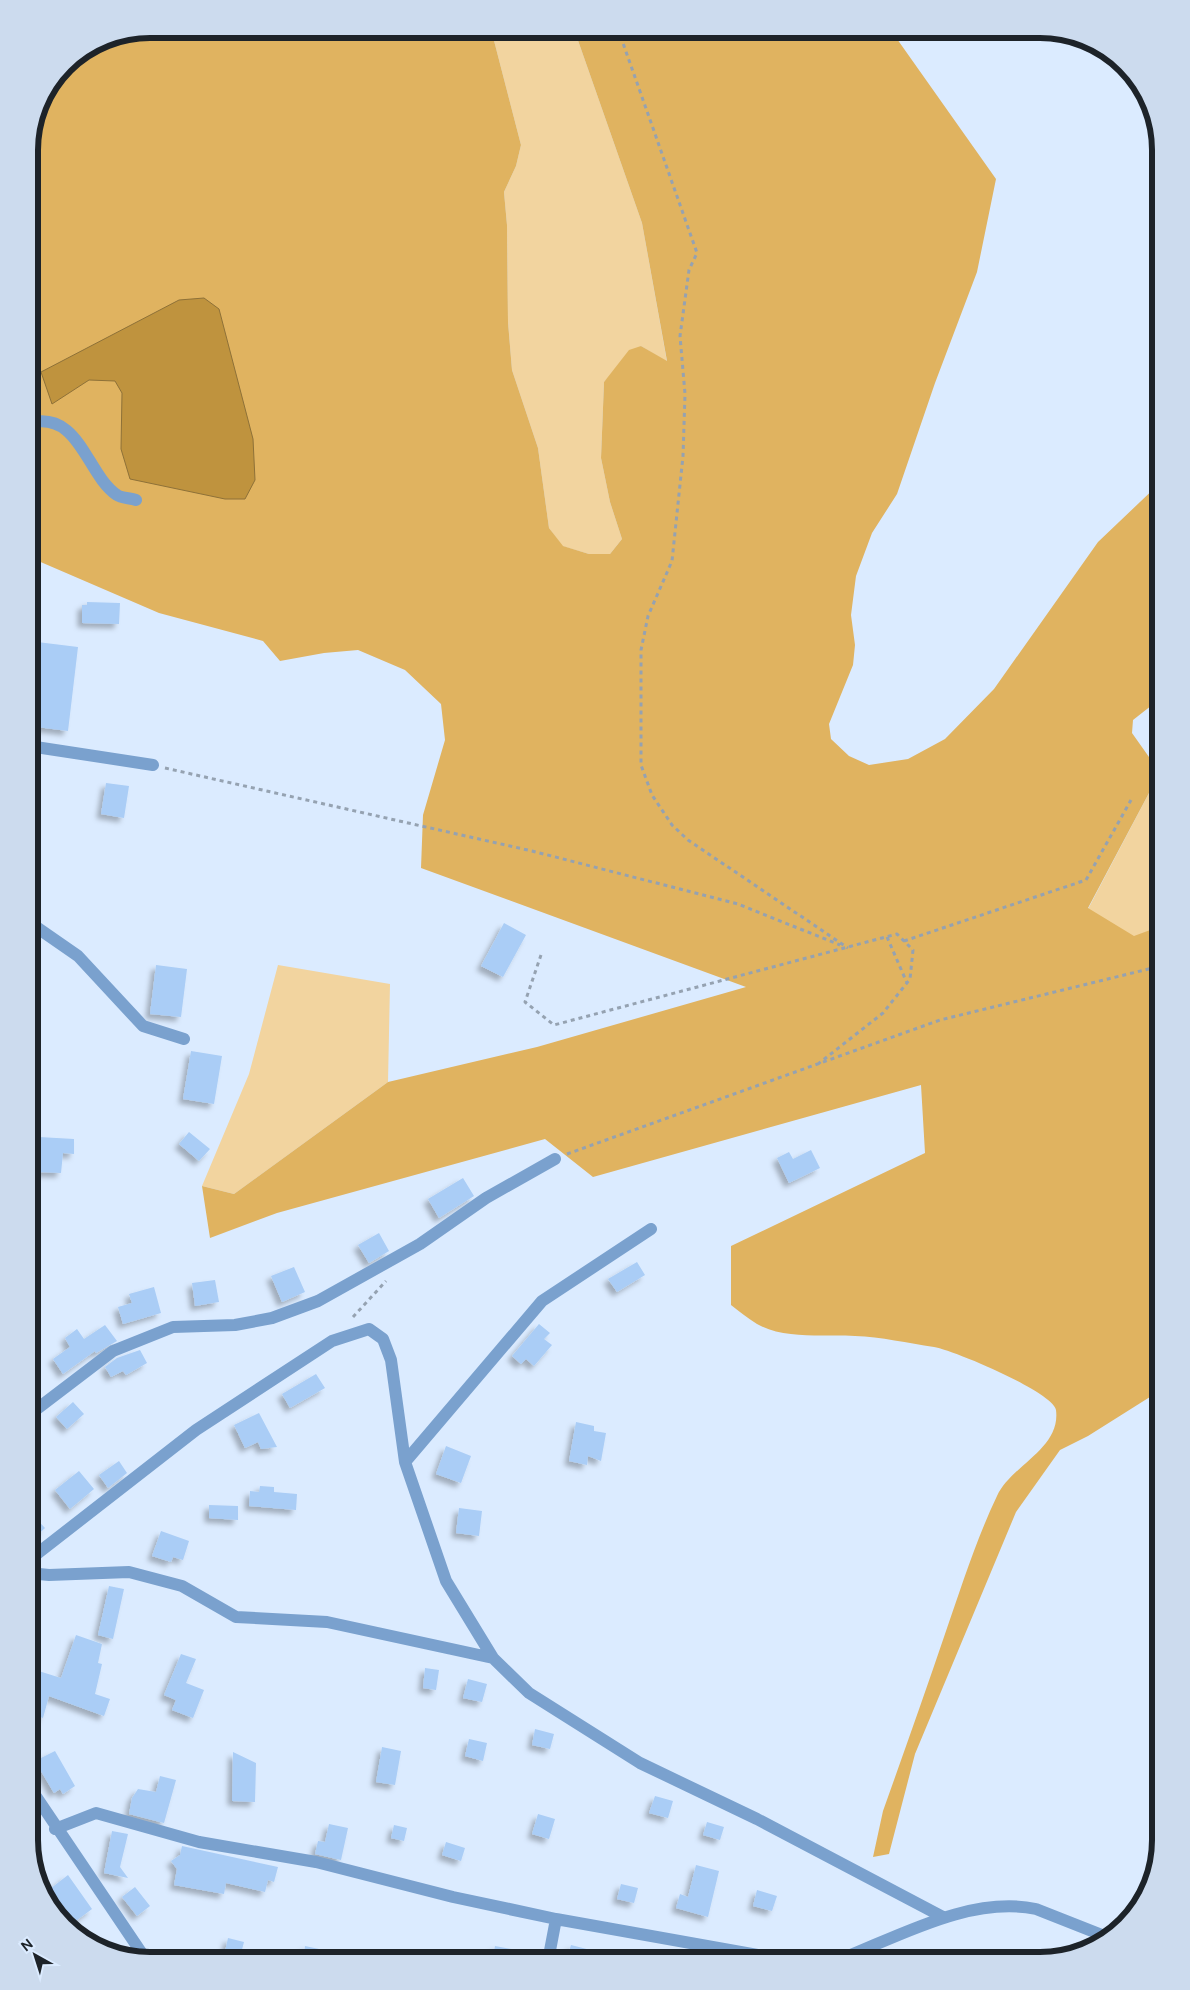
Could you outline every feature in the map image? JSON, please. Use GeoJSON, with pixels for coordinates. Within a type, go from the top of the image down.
{"type":"FeatureCollection","features":[{"type":"Feature","properties":{"kind":"street"},"geometry":{"type":"LineString","coordinates":[[38,422],[44,422],[63,428],[77,440],[94,469],[117,495],[136,500]]}},
{"type":"Feature","properties":{"kind":"street"},"geometry":{"type":"LineString","coordinates":[[38,747],[153,765]]}},
{"type":"Feature","properties":{"kind":"street"},"geometry":{"type":"LineString","coordinates":[[38,928],[78,956],[144,1026],[184,1038]]}},
{"type":"Feature","properties":{"kind":"street"},"geometry":{"type":"LineString","coordinates":[[38,1408],[113,1351],[173,1327],[234,1325],[272,1318],[318,1301],[420,1244],[486,1198],[555,1158]]}},
{"type":"Feature","properties":{"kind":"street"},"geometry":{"type":"LineString","coordinates":[[405,1462],[542,1301],[651,1228]]}},
{"type":"Feature","properties":{"kind":"street"},"geometry":{"type":"LineString","coordinates":[[38,1553],[196,1430],[332,1341],[370,1329],[383,1339],[391,1360],[405,1462],[446,1582],[493,1658],[529,1693],[640,1763],[757,1819],[943,1917]]}},
{"type":"Feature","properties":{"kind":"street"},"geometry":{"type":"LineString","coordinates":[[38,1574],[129,1572],[182,1586],[236,1616],[327,1622],[493,1658]]}},
{"type":"Feature","properties":{"kind":"street"},"geometry":{"type":"LineString","coordinates":[[38,1801],[55,1829],[141,1952]]}},
{"type":"Feature","properties":{"kind":"street"},"geometry":{"type":"LineString","coordinates":[[55,1829],[96,1813],[199,1842],[316,1862],[453,1897],[556,1919],[741,1952]]}},
{"type":"Feature","properties":{"kind":"street"},"geometry":{"type":"LineString","coordinates":[[858,1952],[943,1917],[991,1907],[1024,1906],[1102,1935]]}},
{"type":"Feature","properties":{"kind":"street"},"geometry":{"type":"LineString","coordinates":[[550,1952],[556,1919]]}},
{"type":"Feature","properties":{"kind":"path"},"geometry":{"type":"LineString","coordinates":[[621,38],[697,253],[689,270],[680,336],[686,394],[684,456],[672,560],[648,616],[641,650],[641,765],[652,795],[672,825],[688,840],[848,948]]}},
{"type":"Feature","properties":{"kind":"path"},"geometry":{"type":"LineString","coordinates":[[153,765],[532,851],[738,904],[848,948]]}},
{"type":"Feature","properties":{"kind":"path"},"geometry":{"type":"LineString","coordinates":[[904,941],[1086,880],[1131,800]]}},
{"type":"Feature","properties":{"kind":"path"},"geometry":{"type":"LineString","coordinates":[[541,955],[525,1002],[554,1025],[897,934],[912,950],[910,979],[883,1013],[815,1066]]}},
{"type":"Feature","properties":{"kind":"path"},"geometry":{"type":"LineString","coordinates":[[887,937],[907,983]]}},
{"type":"Feature","properties":{"kind":"path"},"geometry":{"type":"LineString","coordinates":[[555,1158],[940,1020],[1152,968]]}},
{"type":"Feature","properties":{"kind":"path"},"geometry":{"type":"LineString","coordinates":[[351,1320],[389,1279]]}},
{"type":"Feature","properties":{"kind":"shaded area"},"geometry":{"type":"Polygon","coordinates":[[[134,38],[493,38],[521,145],[516,166],[504,192],[507,225],[508,322],[512,370],[538,448],[549,528],[563,546],[589,554],[610,554],[622,539],[610,502],[601,458],[604,382],[629,350],[641,346],[667,361],[642,223],[577,38],[896,38],[996,179],[977,272],[935,383],[897,494],[872,533],[856,576],[851,615],[855,645],[853,665],[829,724],[831,739],[849,756],[869,765],[908,759],[945,739],[994,689],[1098,542],[1152,491],[1152,705],[1133,720],[1132,733],[1152,761],[1152,787],[1088,908],[1134,936],[1152,929],[1152,1396],[1088,1436],[1060,1450],[1016,1512],[915,1754],[889,1854],[873,1857],[883,1811],[976,1547],[989,1513],[1004,1485],[1034,1456],[1051,1436],[1055,1424],[1056,1410],[1051,1402],[1021,1383],[945,1350],[875,1338],[792,1334],[768,1329],[757,1324],[731,1305],[731,1246],[925,1153],[921,1085],[593,1177],[545,1139],[277,1213],[210,1238],[202,1186],[234,1194],[388,1082],[537,1047],[746,987],[421,868],[423,815],[445,740],[441,704],[405,670],[358,650],[324,653],[280,661],[263,641],[159,613],[38,561],[38,134],[46,106],[56,87],[75,65],[100,49],[134,38]]]}},
{"type":"Feature","properties":{"kind":"shaded area"},"geometry":{"type":"Polygon","coordinates":[[[493,38],[577,38],[642,223],[667,362],[641,346],[604,382],[601,458],[610,502],[622,539],[610,554],[589,554],[562,546],[549,528],[538,448],[512,370],[508,322],[507,225],[504,192],[516,166],[521,145],[493,38]]]}},
{"type":"Feature","properties":{"kind":"shaded area"},"geometry":{"type":"Polygon","coordinates":[[[204,298],[219,309],[253,439],[255,480],[245,499],[225,499],[130,479],[121,449],[122,393],[115,381],[89,380],[52,404],[41,372],[179,300],[204,298]]]}},
{"type":"Feature","properties":{"kind":"shaded area"},"geometry":{"type":"Polygon","coordinates":[[[1152,787],[1152,930],[1134,937],[1088,909],[1152,787]]]}},
{"type":"Feature","properties":{"kind":"shaded area"},"geometry":{"type":"Polygon","coordinates":[[[278,965],[390,984],[388,1082],[234,1194],[202,1186],[249,1074],[278,965]]]}},
{"type":"Feature","properties":{"kind":"building"},"geometry":{"type":"Polygon","coordinates":[[[87,602],[120,603],[119,624],[82,623],[82,605],[87,605],[87,602]]]}},
{"type":"Feature","properties":{"kind":"building"},"geometry":{"type":"Polygon","coordinates":[[[38,642],[78,647],[68,731],[38,727],[40,670],[38,670],[38,642]]]}},
{"type":"Feature","properties":{"kind":"building"},"geometry":{"type":"Polygon","coordinates":[[[106,783],[129,786],[124,818],[101,814],[106,783]]]}},
{"type":"Feature","properties":{"kind":"building"},"geometry":{"type":"Polygon","coordinates":[[[504,923],[526,935],[503,977],[481,966],[504,923]]]}},
{"type":"Feature","properties":{"kind":"building"},"geometry":{"type":"Polygon","coordinates":[[[156,965],[187,969],[181,1017],[150,1014],[156,965]]]}},
{"type":"Feature","properties":{"kind":"building"},"geometry":{"type":"Polygon","coordinates":[[[191,1051],[222,1056],[214,1104],[183,1099],[191,1051]]]}},
{"type":"Feature","properties":{"kind":"building"},"geometry":{"type":"Polygon","coordinates":[[[189,1132],[210,1149],[199,1161],[179,1144],[189,1132]]]}},
{"type":"Feature","properties":{"kind":"building"},"geometry":{"type":"Polygon","coordinates":[[[39,1137],[74,1139],[74,1154],[63,1153],[61,1173],[38,1172],[39,1137]]]}},
{"type":"Feature","properties":{"kind":"building"},"geometry":{"type":"Polygon","coordinates":[[[811,1150],[820,1168],[789,1183],[777,1158],[789,1152],[793,1159],[811,1150]]]}},
{"type":"Feature","properties":{"kind":"building"},"geometry":{"type":"Polygon","coordinates":[[[463,1178],[474,1196],[439,1218],[428,1199],[463,1178]]]}},
{"type":"Feature","properties":{"kind":"building"},"geometry":{"type":"Polygon","coordinates":[[[379,1233],[389,1251],[369,1263],[358,1245],[379,1233]]]}},
{"type":"Feature","properties":{"kind":"building"},"geometry":{"type":"Polygon","coordinates":[[[637,1262],[645,1275],[617,1292],[608,1279],[637,1262]]]}},
{"type":"Feature","properties":{"kind":"building"},"geometry":{"type":"Polygon","coordinates":[[[294,1267],[305,1292],[282,1302],[271,1276],[294,1267]]]}},
{"type":"Feature","properties":{"kind":"building"},"geometry":{"type":"Polygon","coordinates":[[[215,1280],[219,1302],[195,1306],[192,1283],[215,1280]]]}},
{"type":"Feature","properties":{"kind":"building"},"geometry":{"type":"Polygon","coordinates":[[[154,1287],[161,1313],[123,1324],[118,1307],[132,1303],[129,1294],[154,1287]]]}},
{"type":"Feature","properties":{"kind":"building"},"geometry":{"type":"Polygon","coordinates":[[[539,1324],[550,1333],[544,1339],[552,1345],[534,1366],[526,1359],[521,1364],[512,1356],[539,1324]]]}},
{"type":"Feature","properties":{"kind":"building"},"geometry":{"type":"Polygon","coordinates":[[[105,1325],[117,1341],[96,1353],[95,1351],[63,1374],[53,1359],[70,1347],[65,1338],[77,1329],[84,1339],[105,1325]]]}},
{"type":"Feature","properties":{"kind":"building"},"geometry":{"type":"Polygon","coordinates":[[[140,1350],[147,1363],[126,1375],[123,1371],[111,1377],[105,1367],[117,1358],[140,1350]]]}},
{"type":"Feature","properties":{"kind":"building"},"geometry":{"type":"Polygon","coordinates":[[[316,1374],[325,1388],[290,1408],[282,1394],[316,1374]]]}},
{"type":"Feature","properties":{"kind":"building"},"geometry":{"type":"Polygon","coordinates":[[[73,1402],[84,1414],[67,1429],[56,1417],[73,1402]]]}},
{"type":"Feature","properties":{"kind":"building"},"geometry":{"type":"Polygon","coordinates":[[[259,1413],[277,1447],[261,1449],[258,1442],[245,1448],[234,1425],[259,1413]]]}},
{"type":"Feature","properties":{"kind":"building"},"geometry":{"type":"Polygon","coordinates":[[[576,1422],[594,1426],[594,1431],[606,1433],[601,1461],[588,1456],[587,1465],[569,1461],[576,1422]]]}},
{"type":"Feature","properties":{"kind":"building"},"geometry":{"type":"Polygon","coordinates":[[[446,1446],[471,1456],[461,1483],[436,1474],[446,1446]]]}},
{"type":"Feature","properties":{"kind":"building"},"geometry":{"type":"Polygon","coordinates":[[[119,1461],[127,1473],[108,1488],[99,1475],[119,1461]]]}},
{"type":"Feature","properties":{"kind":"building"},"geometry":{"type":"Polygon","coordinates":[[[79,1471],[94,1489],[70,1509],[55,1490],[79,1471]]]}},
{"type":"Feature","properties":{"kind":"building"},"geometry":{"type":"Polygon","coordinates":[[[260,1486],[274,1487],[274,1492],[297,1494],[296,1510],[249,1506],[250,1491],[259,1492],[260,1486]]]}},
{"type":"Feature","properties":{"kind":"building"},"geometry":{"type":"Polygon","coordinates":[[[209,1505],[238,1506],[238,1520],[209,1518],[209,1505]]]}},
{"type":"Feature","properties":{"kind":"building"},"geometry":{"type":"Polygon","coordinates":[[[459,1508],[482,1511],[479,1536],[456,1533],[459,1508]]]}},
{"type":"Feature","properties":{"kind":"building"},"geometry":{"type":"Polygon","coordinates":[[[38,1521],[45,1528],[38,1535],[38,1521]]]}},
{"type":"Feature","properties":{"kind":"building"},"geometry":{"type":"Polygon","coordinates":[[[161,1531],[189,1541],[183,1560],[173,1557],[171,1562],[152,1556],[161,1531]]]}},
{"type":"Feature","properties":{"kind":"building"},"geometry":{"type":"Polygon","coordinates":[[[109,1586],[124,1589],[113,1639],[98,1635],[109,1586]]]}},
{"type":"Feature","properties":{"kind":"building"},"geometry":{"type":"Polygon","coordinates":[[[76,1635],[102,1644],[98,1663],[102,1664],[95,1694],[110,1699],[104,1716],[49,1696],[43,1718],[38,1716],[38,1671],[61,1678],[76,1635]]]}},
{"type":"Feature","properties":{"kind":"building"},"geometry":{"type":"Polygon","coordinates":[[[181,1654],[196,1659],[186,1683],[204,1690],[193,1718],[172,1710],[176,1700],[164,1695],[181,1654]]]}},
{"type":"Feature","properties":{"kind":"building"},"geometry":{"type":"Polygon","coordinates":[[[425,1668],[439,1670],[436,1690],[423,1688],[425,1668]]]}},
{"type":"Feature","properties":{"kind":"building"},"geometry":{"type":"Polygon","coordinates":[[[468,1679],[487,1684],[482,1702],[463,1698],[468,1679]]]}},
{"type":"Feature","properties":{"kind":"building"},"geometry":{"type":"Polygon","coordinates":[[[535,1729],[554,1734],[550,1749],[532,1745],[535,1729]]]}},
{"type":"Feature","properties":{"kind":"building"},"geometry":{"type":"Polygon","coordinates":[[[469,1739],[487,1743],[483,1761],[465,1756],[469,1739]]]}},
{"type":"Feature","properties":{"kind":"building"},"geometry":{"type":"Polygon","coordinates":[[[382,1747],[401,1751],[395,1785],[376,1782],[382,1747]]]}},
{"type":"Feature","properties":{"kind":"building"},"geometry":{"type":"Polygon","coordinates":[[[55,1751],[75,1786],[63,1794],[60,1789],[54,1793],[38,1766],[38,1760],[55,1751]]]}},
{"type":"Feature","properties":{"kind":"building"},"geometry":{"type":"Polygon","coordinates":[[[233,1752],[256,1763],[255,1802],[232,1801],[233,1752]]]}},
{"type":"Feature","properties":{"kind":"building"},"geometry":{"type":"Polygon","coordinates":[[[160,1776],[176,1780],[164,1823],[129,1814],[132,1798],[138,1789],[156,1792],[160,1776]]]}},
{"type":"Feature","properties":{"kind":"building"},"geometry":{"type":"Polygon","coordinates":[[[655,1796],[673,1801],[668,1818],[649,1813],[655,1796]]]}},
{"type":"Feature","properties":{"kind":"building"},"geometry":{"type":"Polygon","coordinates":[[[538,1814],[555,1819],[549,1839],[532,1834],[538,1814]]]}},
{"type":"Feature","properties":{"kind":"building"},"geometry":{"type":"Polygon","coordinates":[[[707,1822],[724,1827],[720,1840],[703,1835],[707,1822]]]}},
{"type":"Feature","properties":{"kind":"building"},"geometry":{"type":"Polygon","coordinates":[[[329,1824],[348,1828],[341,1860],[315,1854],[318,1841],[325,1842],[329,1824]]]}},
{"type":"Feature","properties":{"kind":"building"},"geometry":{"type":"Polygon","coordinates":[[[394,1825],[407,1828],[404,1841],[391,1838],[394,1825]]]}},
{"type":"Feature","properties":{"kind":"building"},"geometry":{"type":"Polygon","coordinates":[[[112,1831],[128,1834],[120,1867],[128,1878],[104,1873],[112,1831]]]}},
{"type":"Feature","properties":{"kind":"building"},"geometry":{"type":"Polygon","coordinates":[[[446,1842],[465,1848],[461,1861],[442,1855],[446,1842]]]}},
{"type":"Feature","properties":{"kind":"building"},"geometry":{"type":"Polygon","coordinates":[[[182,1846],[278,1867],[274,1882],[268,1880],[265,1892],[226,1883],[224,1894],[174,1885],[177,1869],[171,1861],[180,1855],[182,1846]]]}},
{"type":"Feature","properties":{"kind":"building"},"geometry":{"type":"Polygon","coordinates":[[[696,1865],[719,1871],[708,1917],[676,1908],[680,1894],[688,1897],[696,1865]]]}},
{"type":"Feature","properties":{"kind":"building"},"geometry":{"type":"Polygon","coordinates":[[[68,1875],[92,1909],[73,1923],[59,1907],[62,1905],[50,1889],[68,1875]]]}},
{"type":"Feature","properties":{"kind":"building"},"geometry":{"type":"Polygon","coordinates":[[[621,1884],[638,1888],[634,1903],[617,1899],[621,1884]]]}},
{"type":"Feature","properties":{"kind":"building"},"geometry":{"type":"Polygon","coordinates":[[[135,1887],[150,1906],[137,1916],[122,1897],[135,1887]]]}},
{"type":"Feature","properties":{"kind":"building"},"geometry":{"type":"Polygon","coordinates":[[[757,1890],[777,1896],[772,1911],[753,1906],[757,1890]]]}},
{"type":"Feature","properties":{"kind":"building"},"geometry":{"type":"Polygon","coordinates":[[[228,1938],[244,1942],[241,1952],[225,1952],[228,1938]]]}},
{"type":"Feature","properties":{"kind":"building"},"geometry":{"type":"Polygon","coordinates":[[[571,1945],[598,1952],[569,1952],[571,1945]]]}},
{"type":"Feature","properties":{"kind":"building"},"geometry":{"type":"Polygon","coordinates":[[[305,1946],[333,1952],[304,1952],[305,1946]]]}},
{"type":"Feature","properties":{"kind":"building"},"geometry":{"type":"Polygon","coordinates":[[[495,1946],[527,1952],[494,1952],[495,1946]]]}}]}
